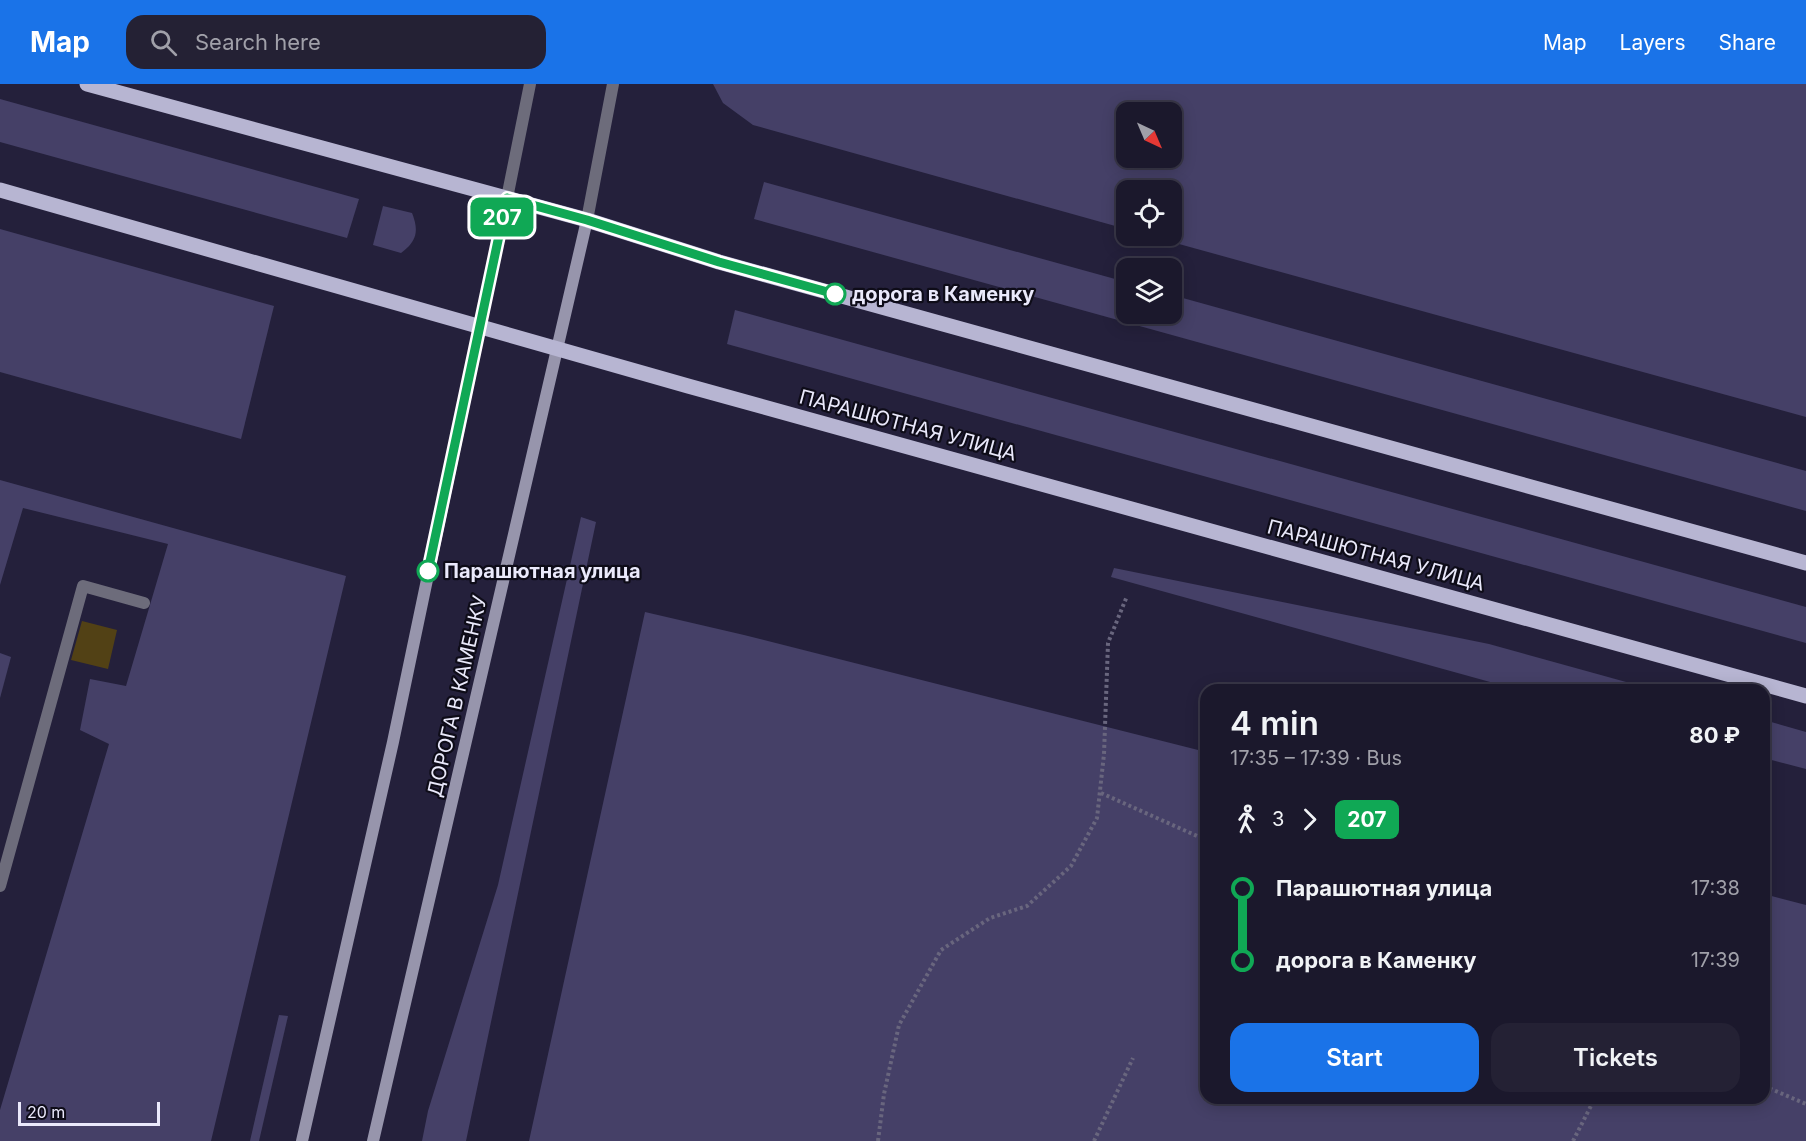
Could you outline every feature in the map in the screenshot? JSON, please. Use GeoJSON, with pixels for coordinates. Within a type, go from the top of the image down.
{"type":"FeatureCollection","features":[{"type":"Feature","properties":{"kind":"main road"},"geometry":{"type":"LineString","coordinates":[[87,84],[587,220],[719,262],[1806,563]]}},
{"type":"Feature","properties":{"kind":"main road","name":"ПАРАШЮТНАЯ УЛИЦА"},"geometry":{"type":"LineString","coordinates":[[0,190],[558,349],[1763,684]]}},
{"type":"Feature","properties":{"kind":"main road"},"geometry":{"type":"LineString","coordinates":[[302,1141],[393,742],[507,198]]}},
{"type":"Feature","properties":{"kind":"main road","name":"ДОРОГА В КАМЕНКУ"},"geometry":{"type":"LineString","coordinates":[[373,1141],[587,220]]}},
{"type":"Feature","properties":{"kind":"main road","name":"ПАРАШЮТНАЯ УЛИЦА"},"geometry":{"type":"LineString","coordinates":[[1770,686],[1806,696]]}},
{"type":"Feature","properties":{"kind":"street"},"geometry":{"type":"LineString","coordinates":[[507,198],[530,84]]}},
{"type":"Feature","properties":{"kind":"street","name":"ДОРОГА В КАМЕНКУ"},"geometry":{"type":"LineString","coordinates":[[587,220],[613,84]]}},
{"type":"Feature","properties":{"kind":"street"},"geometry":{"type":"LineString","coordinates":[[0,886],[82,586],[144,603]]}},
{"type":"Feature","properties":{"kind":"path"},"geometry":{"type":"LineString","coordinates":[[878,1141],[884,1094],[899,1025],[941,950],[990,918],[1027,906],[1071,866],[1097,818],[1101,794],[1108,643],[1127,596]]}},
{"type":"Feature","properties":{"kind":"path"},"geometry":{"type":"LineString","coordinates":[[1101,794],[1200,837]]}},
{"type":"Feature","properties":{"kind":"path"},"geometry":{"type":"LineString","coordinates":[[1094,1141],[1133,1058]]}},
{"type":"Feature","properties":{"kind":"path"},"geometry":{"type":"LineString","coordinates":[[1770,1089],[1806,1104]]}},
{"type":"Feature","properties":{"kind":"path"},"geometry":{"type":"LineString","coordinates":[[1573,1141],[1591,1104]]}},
{"type":"Feature","properties":{"kind":"shaded area"},"geometry":{"type":"Polygon","coordinates":[[[713,84],[1806,84],[1806,417],[1182,245],[1182,180],[1116,180],[1116,226],[753,125],[723,103],[713,84]]]}},
{"type":"Feature","properties":{"kind":"shaded area"},"geometry":{"type":"Polygon","coordinates":[[[0,99],[359,199],[347,238],[0,142],[0,99]]]}},
{"type":"Feature","properties":{"kind":"shaded area"},"geometry":{"type":"Polygon","coordinates":[[[764,182],[1116,279],[1116,319],[754,219],[764,182]]]}},
{"type":"Feature","properties":{"kind":"shaded area"},"geometry":{"type":"Polygon","coordinates":[[[383,206],[412,213],[415,235],[401,253],[373,245],[383,206]]]}},
{"type":"Feature","properties":{"kind":"shaded area"},"geometry":{"type":"Polygon","coordinates":[[[0,229],[274,306],[241,439],[0,372],[0,229]]]}},
{"type":"Feature","properties":{"kind":"shaded area"},"geometry":{"type":"Polygon","coordinates":[[[1182,298],[1806,471],[1806,511],[1132,324],[1182,324],[1182,298]]]}},
{"type":"Feature","properties":{"kind":"shaded area"},"geometry":{"type":"Polygon","coordinates":[[[735,310],[1806,607],[1806,643],[727,344],[735,310]]]}},
{"type":"Feature","properties":{"kind":"shaded area"},"geometry":{"type":"Polygon","coordinates":[[[0,480],[346,576],[211,1141],[0,1141],[0,1110],[109,744],[80,730],[90,679],[126,686],[168,544],[23,508],[0,585],[0,480]]]}},
{"type":"Feature","properties":{"kind":"shaded area"},"geometry":{"type":"Polygon","coordinates":[[[581,517],[596,522],[466,1141],[422,1141],[428,1111],[498,885],[581,517]]]}},
{"type":"Feature","properties":{"kind":"shaded area"},"geometry":{"type":"Polygon","coordinates":[[[1114,568],[1489,644],[1633,684],[1497,684],[1111,577],[1114,568]]]}},
{"type":"Feature","properties":{"kind":"shaded area"},"geometry":{"type":"Polygon","coordinates":[[[645,612],[1200,750],[1200,1104],[1770,1104],[1770,896],[1806,905],[1806,1141],[529,1141],[645,612]]]}},
{"type":"Feature","properties":{"kind":"shaded area"},"geometry":{"type":"Polygon","coordinates":[[[0,653],[11,657],[0,698],[0,653]]]}},
{"type":"Feature","properties":{"kind":"shaded area"},"geometry":{"type":"Polygon","coordinates":[[[1770,722],[1806,732],[1806,769],[1770,760],[1770,722]]]}},
{"type":"Feature","properties":{"kind":"shaded area"},"geometry":{"type":"Polygon","coordinates":[[[279,1015],[288,1016],[259,1141],[250,1141],[279,1015]]]}},
{"type":"Feature","properties":{"kind":"building"},"geometry":{"type":"Polygon","coordinates":[[[82,621],[117,630],[108,669],[71,660],[82,621]]]}},
{"type":"Feature","properties":{"kind":"bus line","name":"207"},"geometry":{"type":"LineString","coordinates":[[428,571],[507,198],[587,220],[719,262],[835,294]]}},
{"type":"Feature","properties":{"kind":"place","name":"дорога в Каменку"},"geometry":{"type":"Point","coordinates":[835,294]}},
{"type":"Feature","properties":{"kind":"place","name":"Парашютная улица"},"geometry":{"type":"Point","coordinates":[428,571]}}]}
